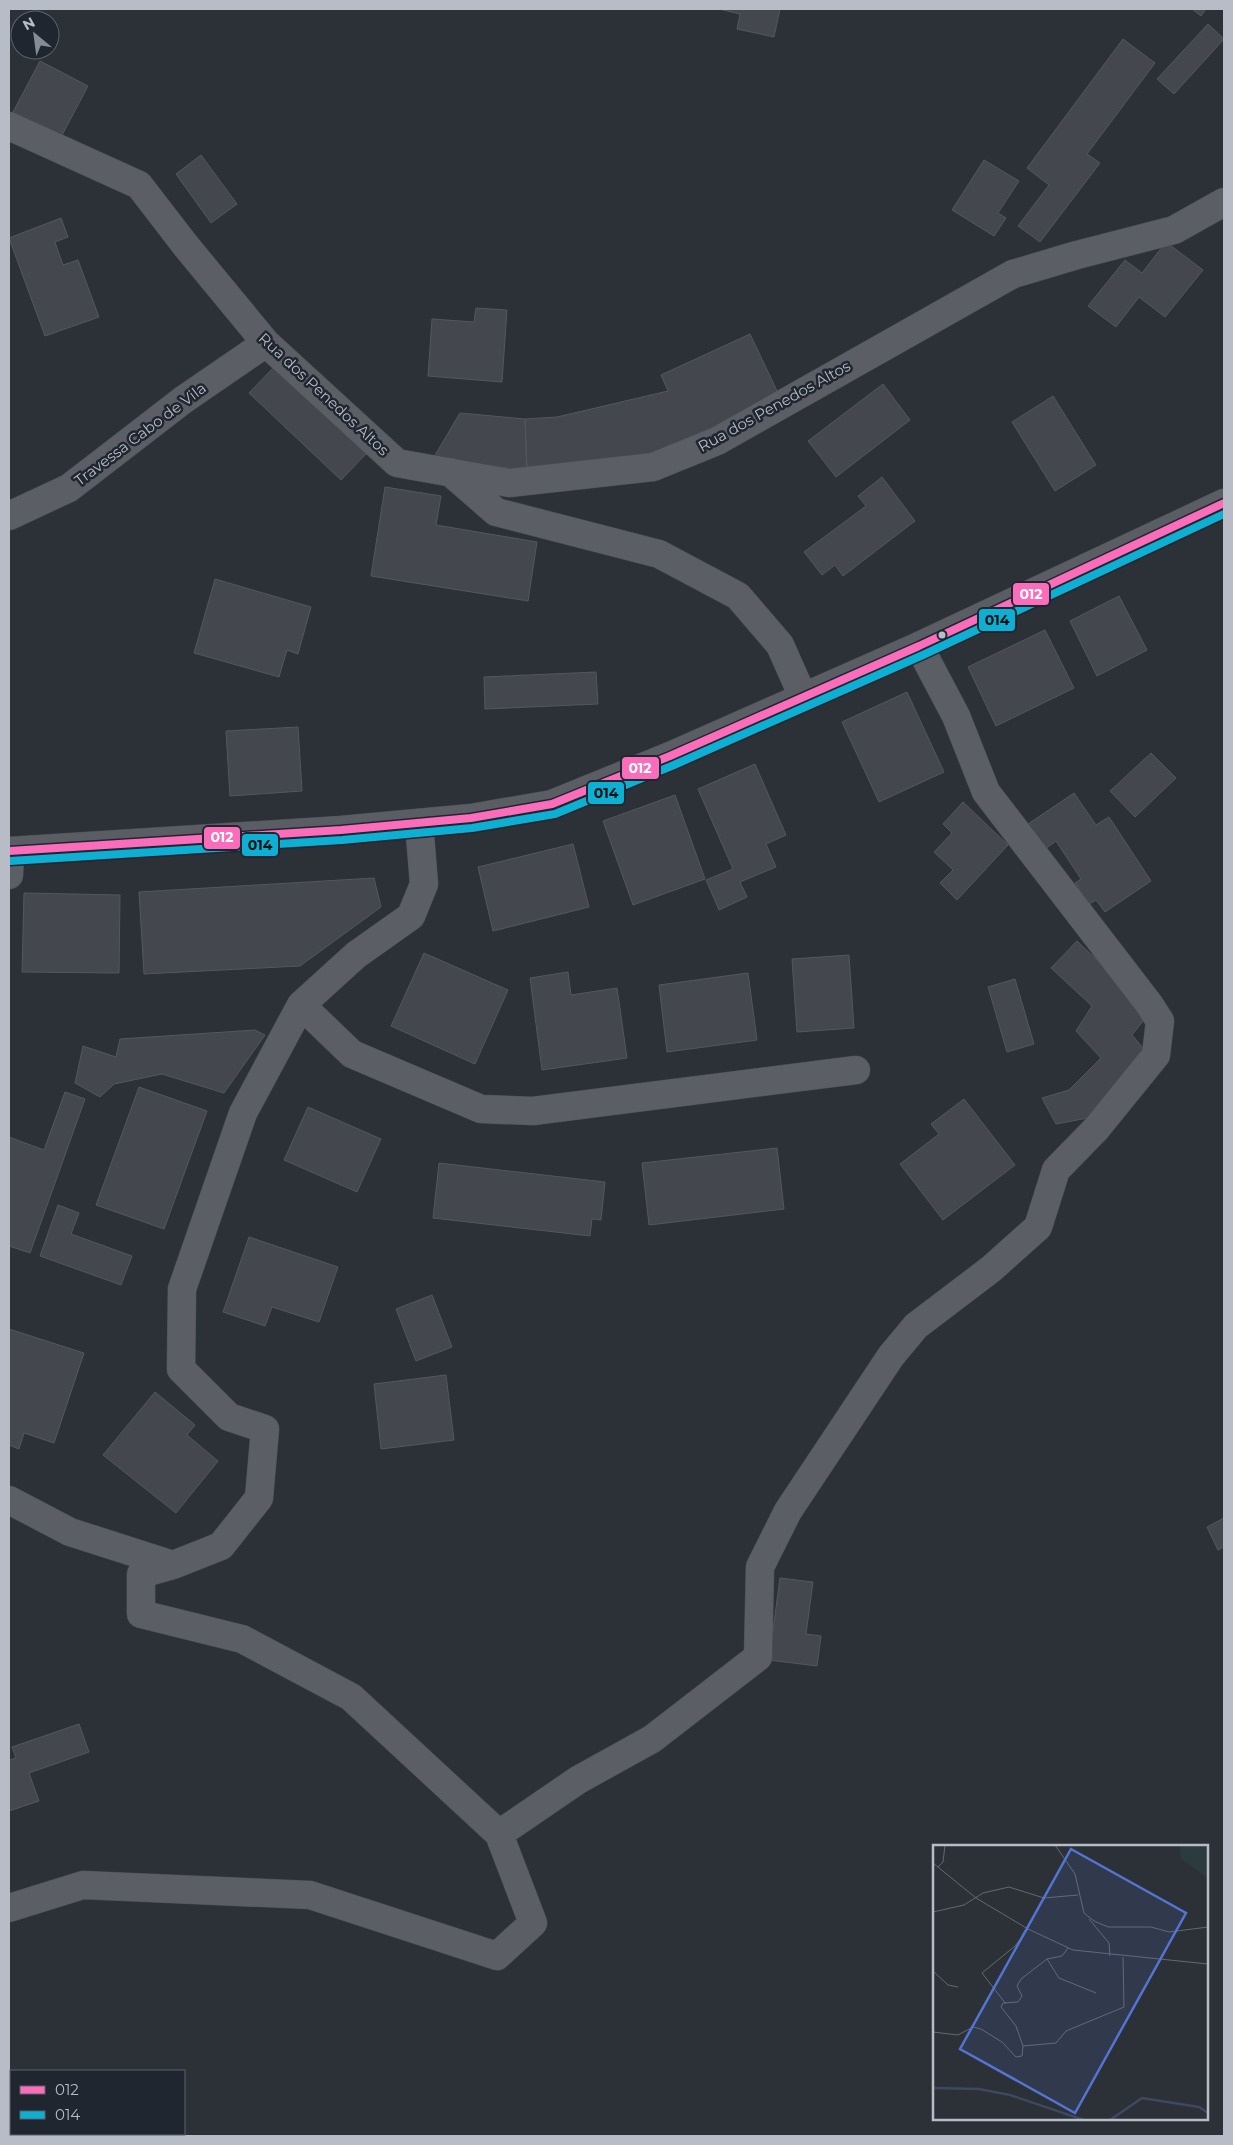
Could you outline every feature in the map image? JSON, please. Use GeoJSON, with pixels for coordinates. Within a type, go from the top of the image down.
{"type":"FeatureCollection","features":[{"type":"Feature","properties":{"kind":"street","name":"Rua dos Penedos Altos"},"geometry":{"type":"LineString","coordinates":[[9,126],[139,185],[186,246],[266,342],[397,463],[509,482],[653,467],[716,441],[1013,274],[1077,254],[1174,230],[1224,202]]}},
{"type":"Feature","properties":{"kind":"street","name":"Travessa Cabo de Vila"},"geometry":{"type":"LineString","coordinates":[[9,516],[69,488],[183,400],[266,342]]}},
{"type":"Feature","properties":{"kind":"street"},"geometry":{"type":"LineString","coordinates":[[450,472],[496,512],[659,554],[738,596],[780,645],[803,697]]}},
{"type":"Feature","properties":{"kind":"street"},"geometry":{"type":"LineString","coordinates":[[9,859],[471,818],[552,804],[670,756],[920,646],[1224,503]]}},
{"type":"Feature","properties":{"kind":"street"},"geometry":{"type":"LineString","coordinates":[[499,1834],[578,1780],[652,1739],[758,1657],[760,1568],[793,1503],[891,1356],[916,1326],[991,1269],[1038,1228],[1056,1170],[1096,1129],[1156,1055],[1160,1021],[986,792],[956,716],[920,646]]}},
{"type":"Feature","properties":{"kind":"street"},"geometry":{"type":"LineString","coordinates":[[9,1908],[84,1886],[310,1894],[497,1956],[533,1922],[499,1834],[350,1697],[242,1639],[141,1614],[141,1574],[173,1565],[221,1546],[259,1498],[265,1429],[229,1417],[181,1369],[182,1289],[243,1113],[301,1005],[356,955],[411,916],[424,884],[419,823]]}},
{"type":"Feature","properties":{"kind":"street"},"geometry":{"type":"LineString","coordinates":[[301,1005],[352,1054],[481,1109],[533,1111],[856,1070]]}},
{"type":"Feature","properties":{"kind":"street"},"geometry":{"type":"LineString","coordinates":[[9,1500],[70,1532],[173,1565]]}},
{"type":"Feature","properties":{"kind":"building"},"geometry":{"type":"Polygon","coordinates":[[[719,9],[780,9],[774,37],[737,29],[740,14],[719,9]]]}},
{"type":"Feature","properties":{"kind":"building"},"geometry":{"type":"Polygon","coordinates":[[[1192,9],[1206,9],[1201,16],[1192,9]]]}},
{"type":"Feature","properties":{"kind":"building"},"geometry":{"type":"Polygon","coordinates":[[[1208,24],[1224,39],[1174,94],[1157,79],[1208,24]]]}},
{"type":"Feature","properties":{"kind":"building"},"geometry":{"type":"Polygon","coordinates":[[[1123,39],[1155,63],[1087,154],[1100,163],[1040,242],[1018,226],[1049,185],[1027,168],[1123,39]]]}},
{"type":"Feature","properties":{"kind":"building"},"geometry":{"type":"Polygon","coordinates":[[[40,61],[88,86],[60,139],[12,114],[40,61]]]}},
{"type":"Feature","properties":{"kind":"building"},"geometry":{"type":"Polygon","coordinates":[[[201,155],[237,204],[211,223],[176,174],[201,155]]]}},
{"type":"Feature","properties":{"kind":"building"},"geometry":{"type":"Polygon","coordinates":[[[984,160],[1019,181],[998,213],[1006,218],[994,236],[952,210],[984,160]]]}},
{"type":"Feature","properties":{"kind":"building"},"geometry":{"type":"Polygon","coordinates":[[[61,218],[68,237],[55,242],[63,265],[78,260],[99,317],[45,336],[9,238],[61,218]]]}},
{"type":"Feature","properties":{"kind":"building"},"geometry":{"type":"Polygon","coordinates":[[[1166,242],[1203,270],[1165,317],[1139,297],[1116,327],[1088,306],[1125,260],[1142,273],[1166,242]]]}},
{"type":"Feature","properties":{"kind":"building"},"geometry":{"type":"Polygon","coordinates":[[[476,308],[507,310],[502,382],[428,376],[432,319],[474,322],[476,308]]]}},
{"type":"Feature","properties":{"kind":"building"},"geometry":{"type":"Polygon","coordinates":[[[750,334],[779,395],[670,451],[527,471],[525,419],[557,417],[668,391],[661,375],[750,334]]]}},
{"type":"Feature","properties":{"kind":"building"},"geometry":{"type":"Polygon","coordinates":[[[275,366],[366,454],[341,480],[249,393],[275,366]]]}},
{"type":"Feature","properties":{"kind":"building"},"geometry":{"type":"Polygon","coordinates":[[[883,384],[910,420],[836,477],[808,441],[883,384]]]}},
{"type":"Feature","properties":{"kind":"building"},"geometry":{"type":"Polygon","coordinates":[[[1053,396],[1096,465],[1055,491],[1012,422],[1053,396]]]}},
{"type":"Feature","properties":{"kind":"building"},"geometry":{"type":"Polygon","coordinates":[[[460,413],[525,419],[527,471],[434,457],[460,413]]]}},
{"type":"Feature","properties":{"kind":"building"},"geometry":{"type":"Polygon","coordinates":[[[882,477],[915,521],[843,576],[835,565],[822,575],[804,552],[866,506],[858,496],[882,477]]]}},
{"type":"Feature","properties":{"kind":"building"},"geometry":{"type":"Polygon","coordinates":[[[385,487],[441,496],[436,525],[537,542],[528,601],[371,576],[385,487]]]}},
{"type":"Feature","properties":{"kind":"building"},"geometry":{"type":"Polygon","coordinates":[[[215,579],[311,607],[298,654],[287,650],[279,677],[194,653],[215,579]]]}},
{"type":"Feature","properties":{"kind":"building"},"geometry":{"type":"Polygon","coordinates":[[[1119,596],[1147,650],[1097,676],[1070,621],[1119,596]]]}},
{"type":"Feature","properties":{"kind":"building"},"geometry":{"type":"Polygon","coordinates":[[[1045,630],[1074,688],[996,726],[968,667],[1045,630]]]}},
{"type":"Feature","properties":{"kind":"building"},"geometry":{"type":"Polygon","coordinates":[[[596,672],[598,704],[485,709],[484,677],[596,672]]]}},
{"type":"Feature","properties":{"kind":"building"},"geometry":{"type":"Polygon","coordinates":[[[907,692],[944,772],[879,802],[842,722],[907,692]]]}},
{"type":"Feature","properties":{"kind":"building"},"geometry":{"type":"Polygon","coordinates":[[[298,727],[302,791],[230,796],[226,731],[298,727]]]}},
{"type":"Feature","properties":{"kind":"building"},"geometry":{"type":"Polygon","coordinates":[[[1151,753],[1176,778],[1135,817],[1110,791],[1151,753]]]}},
{"type":"Feature","properties":{"kind":"building"},"geometry":{"type":"Polygon","coordinates":[[[755,764],[786,835],[766,844],[776,867],[740,882],[747,897],[719,910],[706,880],[733,869],[698,789],[755,764]]]}},
{"type":"Feature","properties":{"kind":"building"},"geometry":{"type":"Polygon","coordinates":[[[1074,793],[1096,825],[1109,817],[1151,881],[1105,912],[1096,900],[1089,904],[1075,883],[1081,879],[1056,841],[1045,849],[1028,824],[1074,793]]]}},
{"type":"Feature","properties":{"kind":"building"},"geometry":{"type":"Polygon","coordinates":[[[675,795],[705,879],[633,905],[603,821],[675,795]]]}},
{"type":"Feature","properties":{"kind":"building"},"geometry":{"type":"Polygon","coordinates":[[[963,802],[1008,845],[957,900],[940,883],[953,870],[934,852],[952,833],[943,824],[963,802]]]}},
{"type":"Feature","properties":{"kind":"building"},"geometry":{"type":"Polygon","coordinates":[[[573,844],[589,907],[493,931],[478,867],[573,844]]]}},
{"type":"Feature","properties":{"kind":"building"},"geometry":{"type":"Polygon","coordinates":[[[374,878],[381,907],[300,966],[144,974],[139,892],[374,878]]]}},
{"type":"Feature","properties":{"kind":"building"},"geometry":{"type":"Polygon","coordinates":[[[24,893],[120,895],[119,973],[22,972],[24,893]]]}},
{"type":"Feature","properties":{"kind":"building"},"geometry":{"type":"Polygon","coordinates":[[[1077,941],[1151,1011],[1132,1035],[1147,1053],[1093,1117],[1056,1124],[1042,1098],[1069,1090],[1101,1058],[1076,1031],[1092,1006],[1051,968],[1077,941]]]}},
{"type":"Feature","properties":{"kind":"building"},"geometry":{"type":"Polygon","coordinates":[[[424,953],[508,990],[475,1064],[391,1026],[424,953]]]}},
{"type":"Feature","properties":{"kind":"building"},"geometry":{"type":"Polygon","coordinates":[[[849,955],[854,1028],[797,1032],[792,959],[849,955]]]}},
{"type":"Feature","properties":{"kind":"building"},"geometry":{"type":"Polygon","coordinates":[[[568,972],[571,995],[617,988],[627,1058],[542,1070],[530,978],[568,972]]]}},
{"type":"Feature","properties":{"kind":"building"},"geometry":{"type":"Polygon","coordinates":[[[748,973],[757,1040],[667,1052],[659,985],[748,973]]]}},
{"type":"Feature","properties":{"kind":"building"},"geometry":{"type":"Polygon","coordinates":[[[1015,979],[1034,1044],[1007,1052],[988,987],[1015,979]]]}},
{"type":"Feature","properties":{"kind":"building"},"geometry":{"type":"Polygon","coordinates":[[[255,1030],[265,1035],[224,1093],[162,1074],[114,1084],[100,1097],[75,1083],[83,1046],[116,1057],[120,1039],[255,1030]]]}},
{"type":"Feature","properties":{"kind":"building"},"geometry":{"type":"Polygon","coordinates":[[[139,1087],[207,1111],[164,1229],[96,1205],[139,1087]]]}},
{"type":"Feature","properties":{"kind":"building"},"geometry":{"type":"Polygon","coordinates":[[[65,1092],[85,1099],[30,1253],[9,1246],[9,1137],[44,1150],[65,1092]]]}},
{"type":"Feature","properties":{"kind":"building"},"geometry":{"type":"Polygon","coordinates":[[[964,1099],[1015,1165],[943,1220],[900,1164],[939,1134],[931,1124],[964,1099]]]}},
{"type":"Feature","properties":{"kind":"building"},"geometry":{"type":"Polygon","coordinates":[[[308,1107],[381,1139],[357,1192],[284,1160],[308,1107]]]}},
{"type":"Feature","properties":{"kind":"building"},"geometry":{"type":"Polygon","coordinates":[[[777,1148],[784,1209],[649,1225],[642,1163],[777,1148]]]}},
{"type":"Feature","properties":{"kind":"building"},"geometry":{"type":"Polygon","coordinates":[[[439,1163],[605,1182],[601,1220],[592,1219],[590,1236],[433,1218],[439,1163]]]}},
{"type":"Feature","properties":{"kind":"building"},"geometry":{"type":"Polygon","coordinates":[[[58,1205],[79,1213],[71,1234],[132,1256],[121,1285],[40,1256],[58,1205]]]}},
{"type":"Feature","properties":{"kind":"building"},"geometry":{"type":"Polygon","coordinates":[[[249,1237],[338,1267],[319,1322],[272,1307],[265,1326],[223,1312],[249,1237]]]}},
{"type":"Feature","properties":{"kind":"building"},"geometry":{"type":"Polygon","coordinates":[[[432,1295],[452,1347],[416,1361],[396,1309],[432,1295]]]}},
{"type":"Feature","properties":{"kind":"building"},"geometry":{"type":"Polygon","coordinates":[[[9,1329],[84,1353],[54,1443],[24,1433],[19,1449],[9,1445],[9,1329]]]}},
{"type":"Feature","properties":{"kind":"building"},"geometry":{"type":"Polygon","coordinates":[[[446,1375],[454,1440],[381,1449],[374,1384],[446,1375]]]}},
{"type":"Feature","properties":{"kind":"building"},"geometry":{"type":"Polygon","coordinates":[[[155,1392],[195,1425],[187,1435],[218,1461],[176,1513],[103,1455],[155,1392]]]}},
{"type":"Feature","properties":{"kind":"building"},"geometry":{"type":"Polygon","coordinates":[[[1224,1518],[1224,1547],[1218,1550],[1207,1527],[1224,1518]]]}},
{"type":"Feature","properties":{"kind":"building"},"geometry":{"type":"Polygon","coordinates":[[[780,1578],[813,1582],[806,1634],[821,1636],[817,1666],[769,1660],[780,1578]]]}},
{"type":"Feature","properties":{"kind":"building"},"geometry":{"type":"Polygon","coordinates":[[[79,1724],[89,1752],[29,1773],[39,1801],[9,1811],[9,1760],[16,1758],[12,1747],[79,1724]]]}},
{"type":"Feature","properties":{"kind":"transit line","name":"012"},"geometry":{"type":"LineString","coordinates":[[9,851],[341,830],[471,818],[552,804],[670,756],[919,646],[1224,503]]}},
{"type":"Feature","properties":{"kind":"transit line","name":"014"},"geometry":{"type":"LineString","coordinates":[[10,861],[342,840],[472,828],[555,814],[674,765],[923,655],[1224,514]]}}]}
